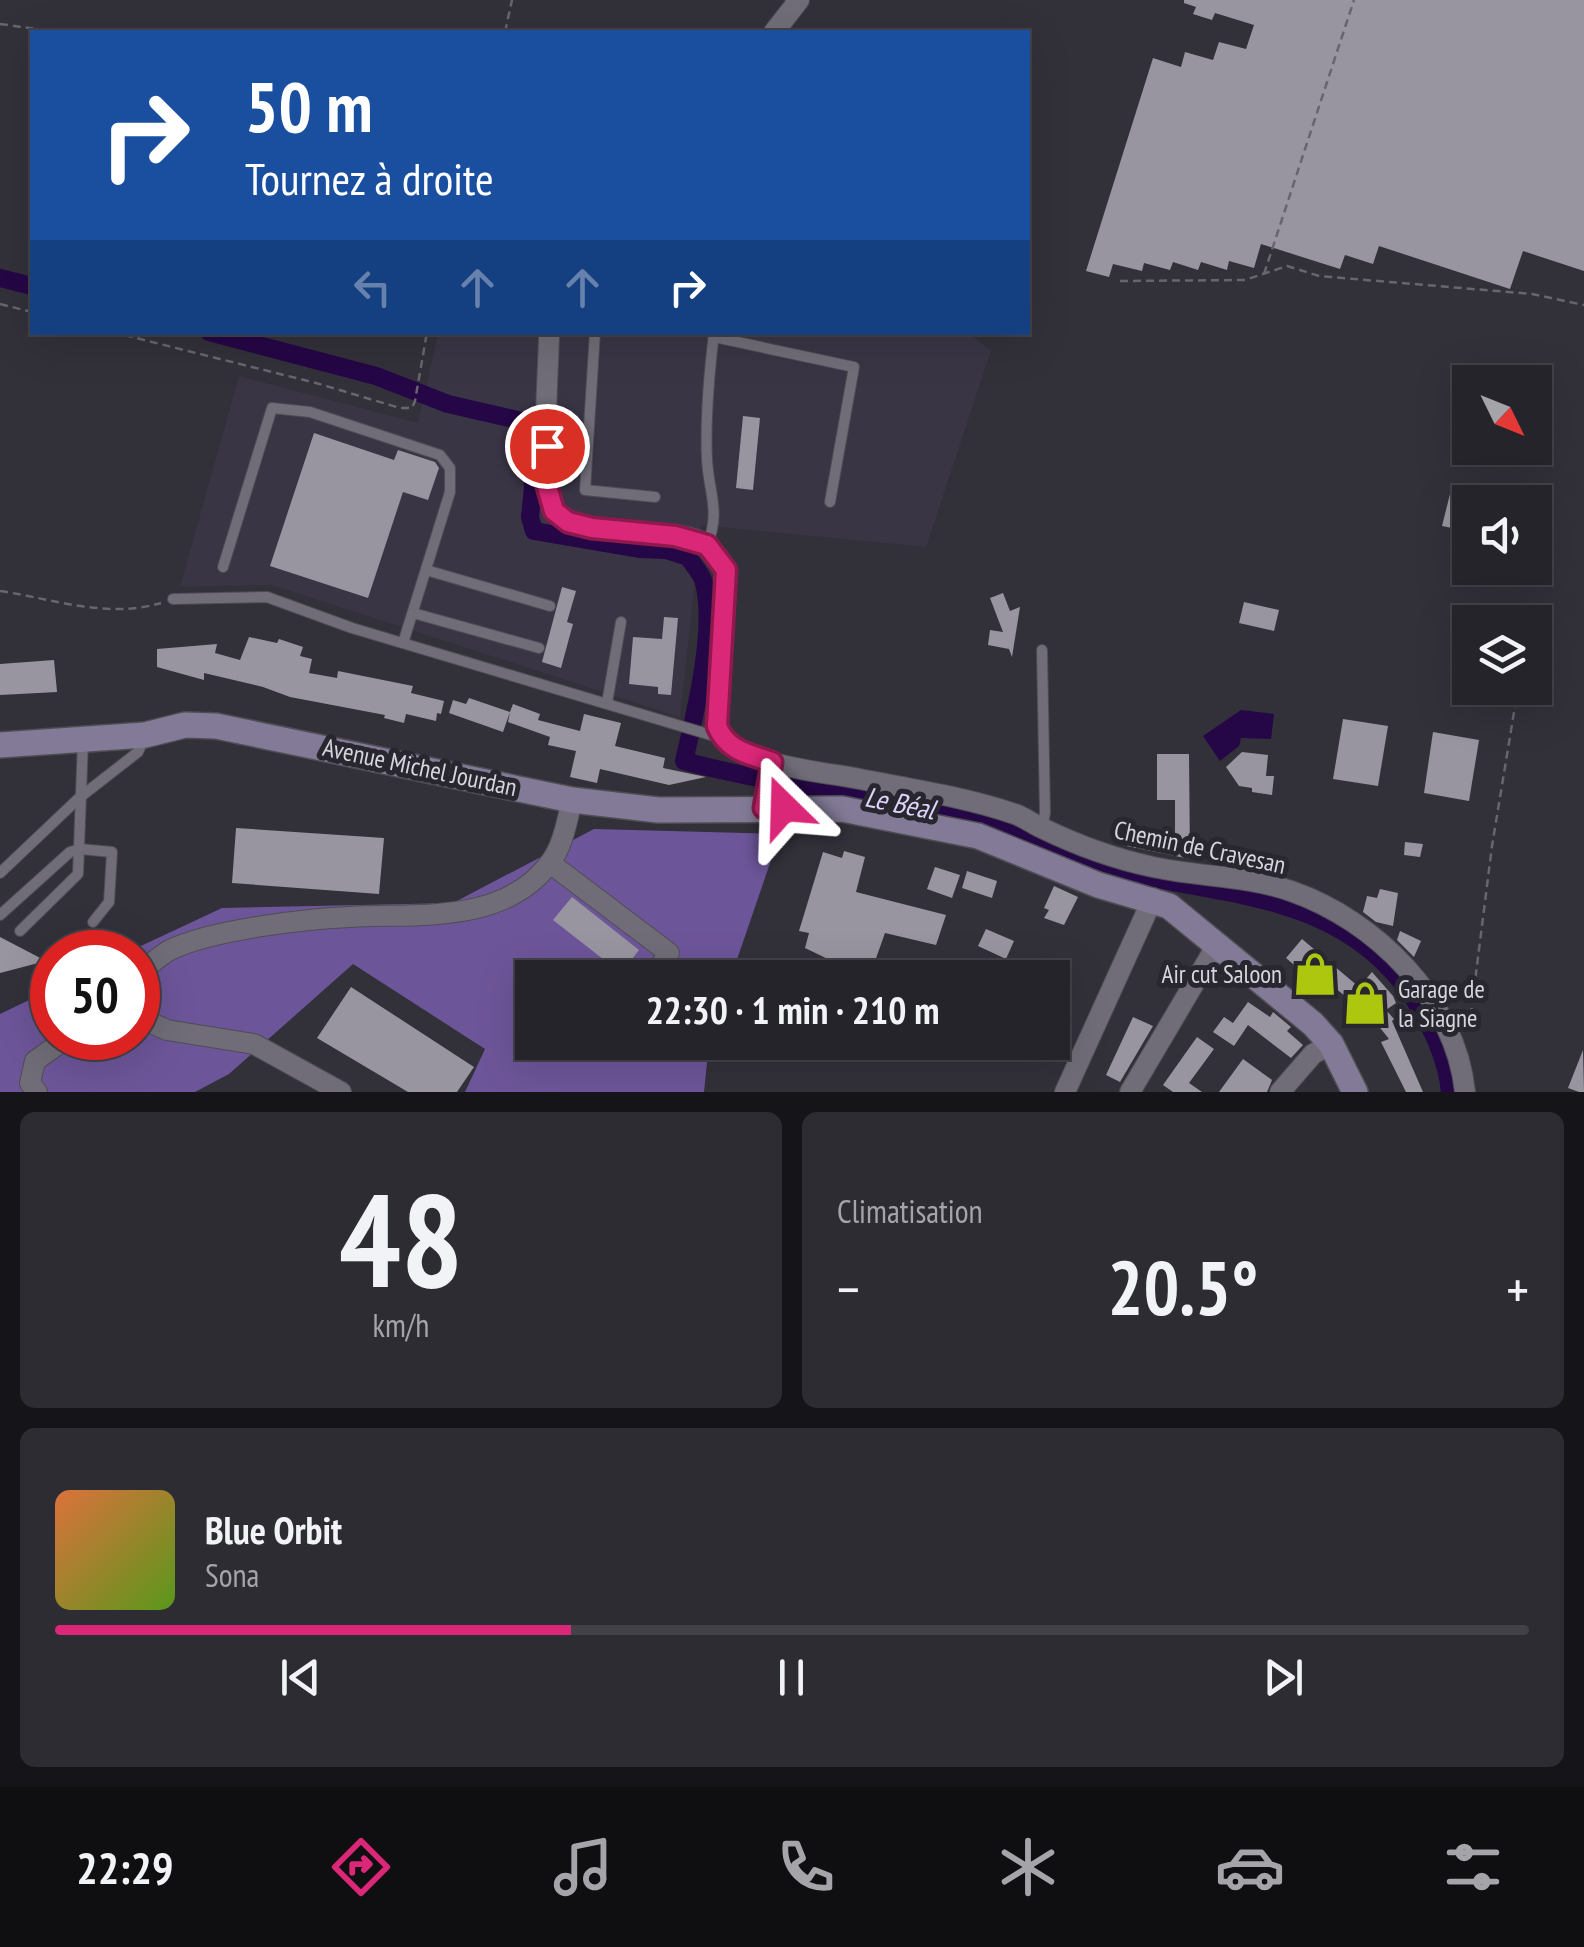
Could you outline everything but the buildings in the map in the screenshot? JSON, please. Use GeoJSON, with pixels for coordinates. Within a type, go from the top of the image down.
{"type":"FeatureCollection","features":[{"type":"Feature","properties":{"kind":"main road","name":"Avenue Michel Jourdan"},"geometry":{"type":"LineString","coordinates":[[0,745],[145,735],[185,725],[247,730],[572,800],[658,810],[770,782],[842,809],[978,836],[1098,885],[1153,898]]}},
{"type":"Feature","properties":{"kind":"main road"},"geometry":{"type":"LineString","coordinates":[[1153,898],[1218,943],[1313,1024],[1331,1044],[1354,1092]]}},
{"type":"Feature","properties":{"kind":"street"},"geometry":{"type":"LineString","coordinates":[[776,30],[800,0]]}},
{"type":"Feature","properties":{"kind":"street"},"geometry":{"type":"LineString","coordinates":[[549,335],[546,483],[554,511],[568,522],[592,528],[675,536],[707,545],[726,570],[717,703],[717,726],[722,738]]}},
{"type":"Feature","properties":{"kind":"street","name":"Chemin de Cravesan"},"geometry":{"type":"LineString","coordinates":[[722,738],[770,782],[1016,814],[1099,852],[1150,867],[1290,890],[1374,935],[1409,970],[1462,1065],[1465,1092]]}},
{"type":"Feature","properties":{"kind":"street"},"geometry":{"type":"LineString","coordinates":[[160,959],[170,950],[237,930],[347,917],[449,914],[500,902],[530,884],[550,863],[560,846],[572,800]]}},
{"type":"Feature","properties":{"kind":"street"},"geometry":{"type":"LineString","coordinates":[[550,863],[669,953],[664,960]]}},
{"type":"Feature","properties":{"kind":"street"},"geometry":{"type":"LineString","coordinates":[[1066,1092],[1153,898]]}},
{"type":"Feature","properties":{"kind":"street"},"geometry":{"type":"LineString","coordinates":[[1130,1092],[1218,943]]}},
{"type":"Feature","properties":{"kind":"street"},"geometry":{"type":"LineString","coordinates":[[160,1027],[254,1044],[341,1092]]}},
{"type":"Feature","properties":{"kind":"street"},"geometry":{"type":"LineString","coordinates":[[1280,1092],[1313,1054],[1331,1044]]}},
{"type":"Feature","properties":{"kind":"street"},"geometry":{"type":"LineString","coordinates":[[37,1060],[30,1083],[37,1092]]}},
{"type":"Feature","properties":{"kind":"lane"},"geometry":{"type":"LineString","coordinates":[[595,335],[585,490],[655,497]]}},
{"type":"Feature","properties":{"kind":"lane"},"geometry":{"type":"LineString","coordinates":[[707,545],[716,524],[708,461],[714,335],[854,368],[830,502]]}},
{"type":"Feature","properties":{"kind":"lane"},"geometry":{"type":"LineString","coordinates":[[223,566],[272,408],[310,412],[440,455],[450,468],[450,492],[404,644]]}},
{"type":"Feature","properties":{"kind":"lane"},"geometry":{"type":"LineString","coordinates":[[426,570],[550,606]]}},
{"type":"Feature","properties":{"kind":"lane"},"geometry":{"type":"LineString","coordinates":[[173,599],[267,597],[404,644],[722,738]]}},
{"type":"Feature","properties":{"kind":"lane"},"geometry":{"type":"LineString","coordinates":[[413,613],[539,648]]}},
{"type":"Feature","properties":{"kind":"lane"},"geometry":{"type":"LineString","coordinates":[[607,704],[621,622]]}},
{"type":"Feature","properties":{"kind":"lane"},"geometry":{"type":"LineString","coordinates":[[1042,650],[1042,828]]}},
{"type":"Feature","properties":{"kind":"lane"},"geometry":{"type":"LineString","coordinates":[[0,873],[79,798],[138,752],[145,735]]}},
{"type":"Feature","properties":{"kind":"lane"},"geometry":{"type":"LineString","coordinates":[[20,932],[78,874],[83,740]]}},
{"type":"Feature","properties":{"kind":"lane"},"geometry":{"type":"LineString","coordinates":[[0,914],[70,852],[112,852],[109,902],[93,922]]}},
{"type":"Feature","properties":{"kind":"path"},"geometry":{"type":"LineString","coordinates":[[505,30],[512,0]]}},
{"type":"Feature","properties":{"kind":"path"},"geometry":{"type":"LineString","coordinates":[[1264,274],[1354,0]]}},
{"type":"Feature","properties":{"kind":"path"},"geometry":{"type":"LineString","coordinates":[[0,24],[36,29]]}},
{"type":"Feature","properties":{"kind":"path"},"geometry":{"type":"LineString","coordinates":[[1120,281],[1246,280],[1287,266],[1319,276],[1532,294],[1584,305]]}},
{"type":"Feature","properties":{"kind":"path"},"geometry":{"type":"LineString","coordinates":[[0,304],[30,312]]}},
{"type":"Feature","properties":{"kind":"path"},"geometry":{"type":"LineString","coordinates":[[124,335],[412,408],[427,335]]}},
{"type":"Feature","properties":{"kind":"path"},"geometry":{"type":"LineString","coordinates":[[0,592],[94,609],[134,611],[173,599]]}},
{"type":"Feature","properties":{"kind":"path"},"geometry":{"type":"LineString","coordinates":[[1462,1065],[1515,705]]}},
{"type":"Feature","properties":{"kind":"shaded area"},"geometry":{"type":"Polygon","coordinates":[[[438,335],[971,335],[991,351],[926,547],[701,525],[680,717],[272,585],[180,587],[239,376],[418,423],[438,335]]]}},
{"type":"Feature","properties":{"kind":"shaded area"},"geometry":{"type":"Polygon","coordinates":[[[1241,710],[1274,714],[1271,739],[1241,738],[1239,746],[1220,761],[1203,736],[1241,710]]]}},
{"type":"Feature","properties":{"kind":"shaded area"},"geometry":{"type":"Polygon","coordinates":[[[594,829],[780,834],[737,960],[515,960],[515,1060],[707,1060],[704,1092],[465,1092],[485,1049],[353,964],[229,1074],[195,1092],[0,1092],[0,1014],[30,1000],[30,1060],[160,1060],[160,937],[222,908],[453,903],[594,829]]]}},
{"type":"Feature","properties":{"kind":"waterway","name":"Le Béal"},"geometry":{"type":"LineString","coordinates":[[0,278],[30,286]]}},
{"type":"Feature","properties":{"kind":"waterway","name":"Le Béal"},"geometry":{"type":"LineString","coordinates":[[220,335],[376,376],[448,404],[526,422],[534,531],[666,550],[688,557],[704,583],[707,624],[703,672],[684,761],[991,820],[1104,867],[1233,893],[1315,917],[1352,937],[1386,964],[1415,1001],[1438,1045],[1450,1092]]}},
{"type":"Feature","properties":{"kind":"place","name":"Air cut Saloon"},"geometry":{"type":"Point","coordinates":[1315,974]}},
{"type":"Feature","properties":{"kind":"place","name":"Garage de la Siagne"},"geometry":{"type":"Point","coordinates":[1365,1003]}},
{"type":"Feature","properties":{"kind":"route"},"geometry":{"type":"LineString","coordinates":[[547,446],[546,483],[554,511],[568,522],[675,536],[707,545],[726,570],[717,726],[722,738],[733,748],[772,762],[774,770],[764,808],[784,807]]}}]}
